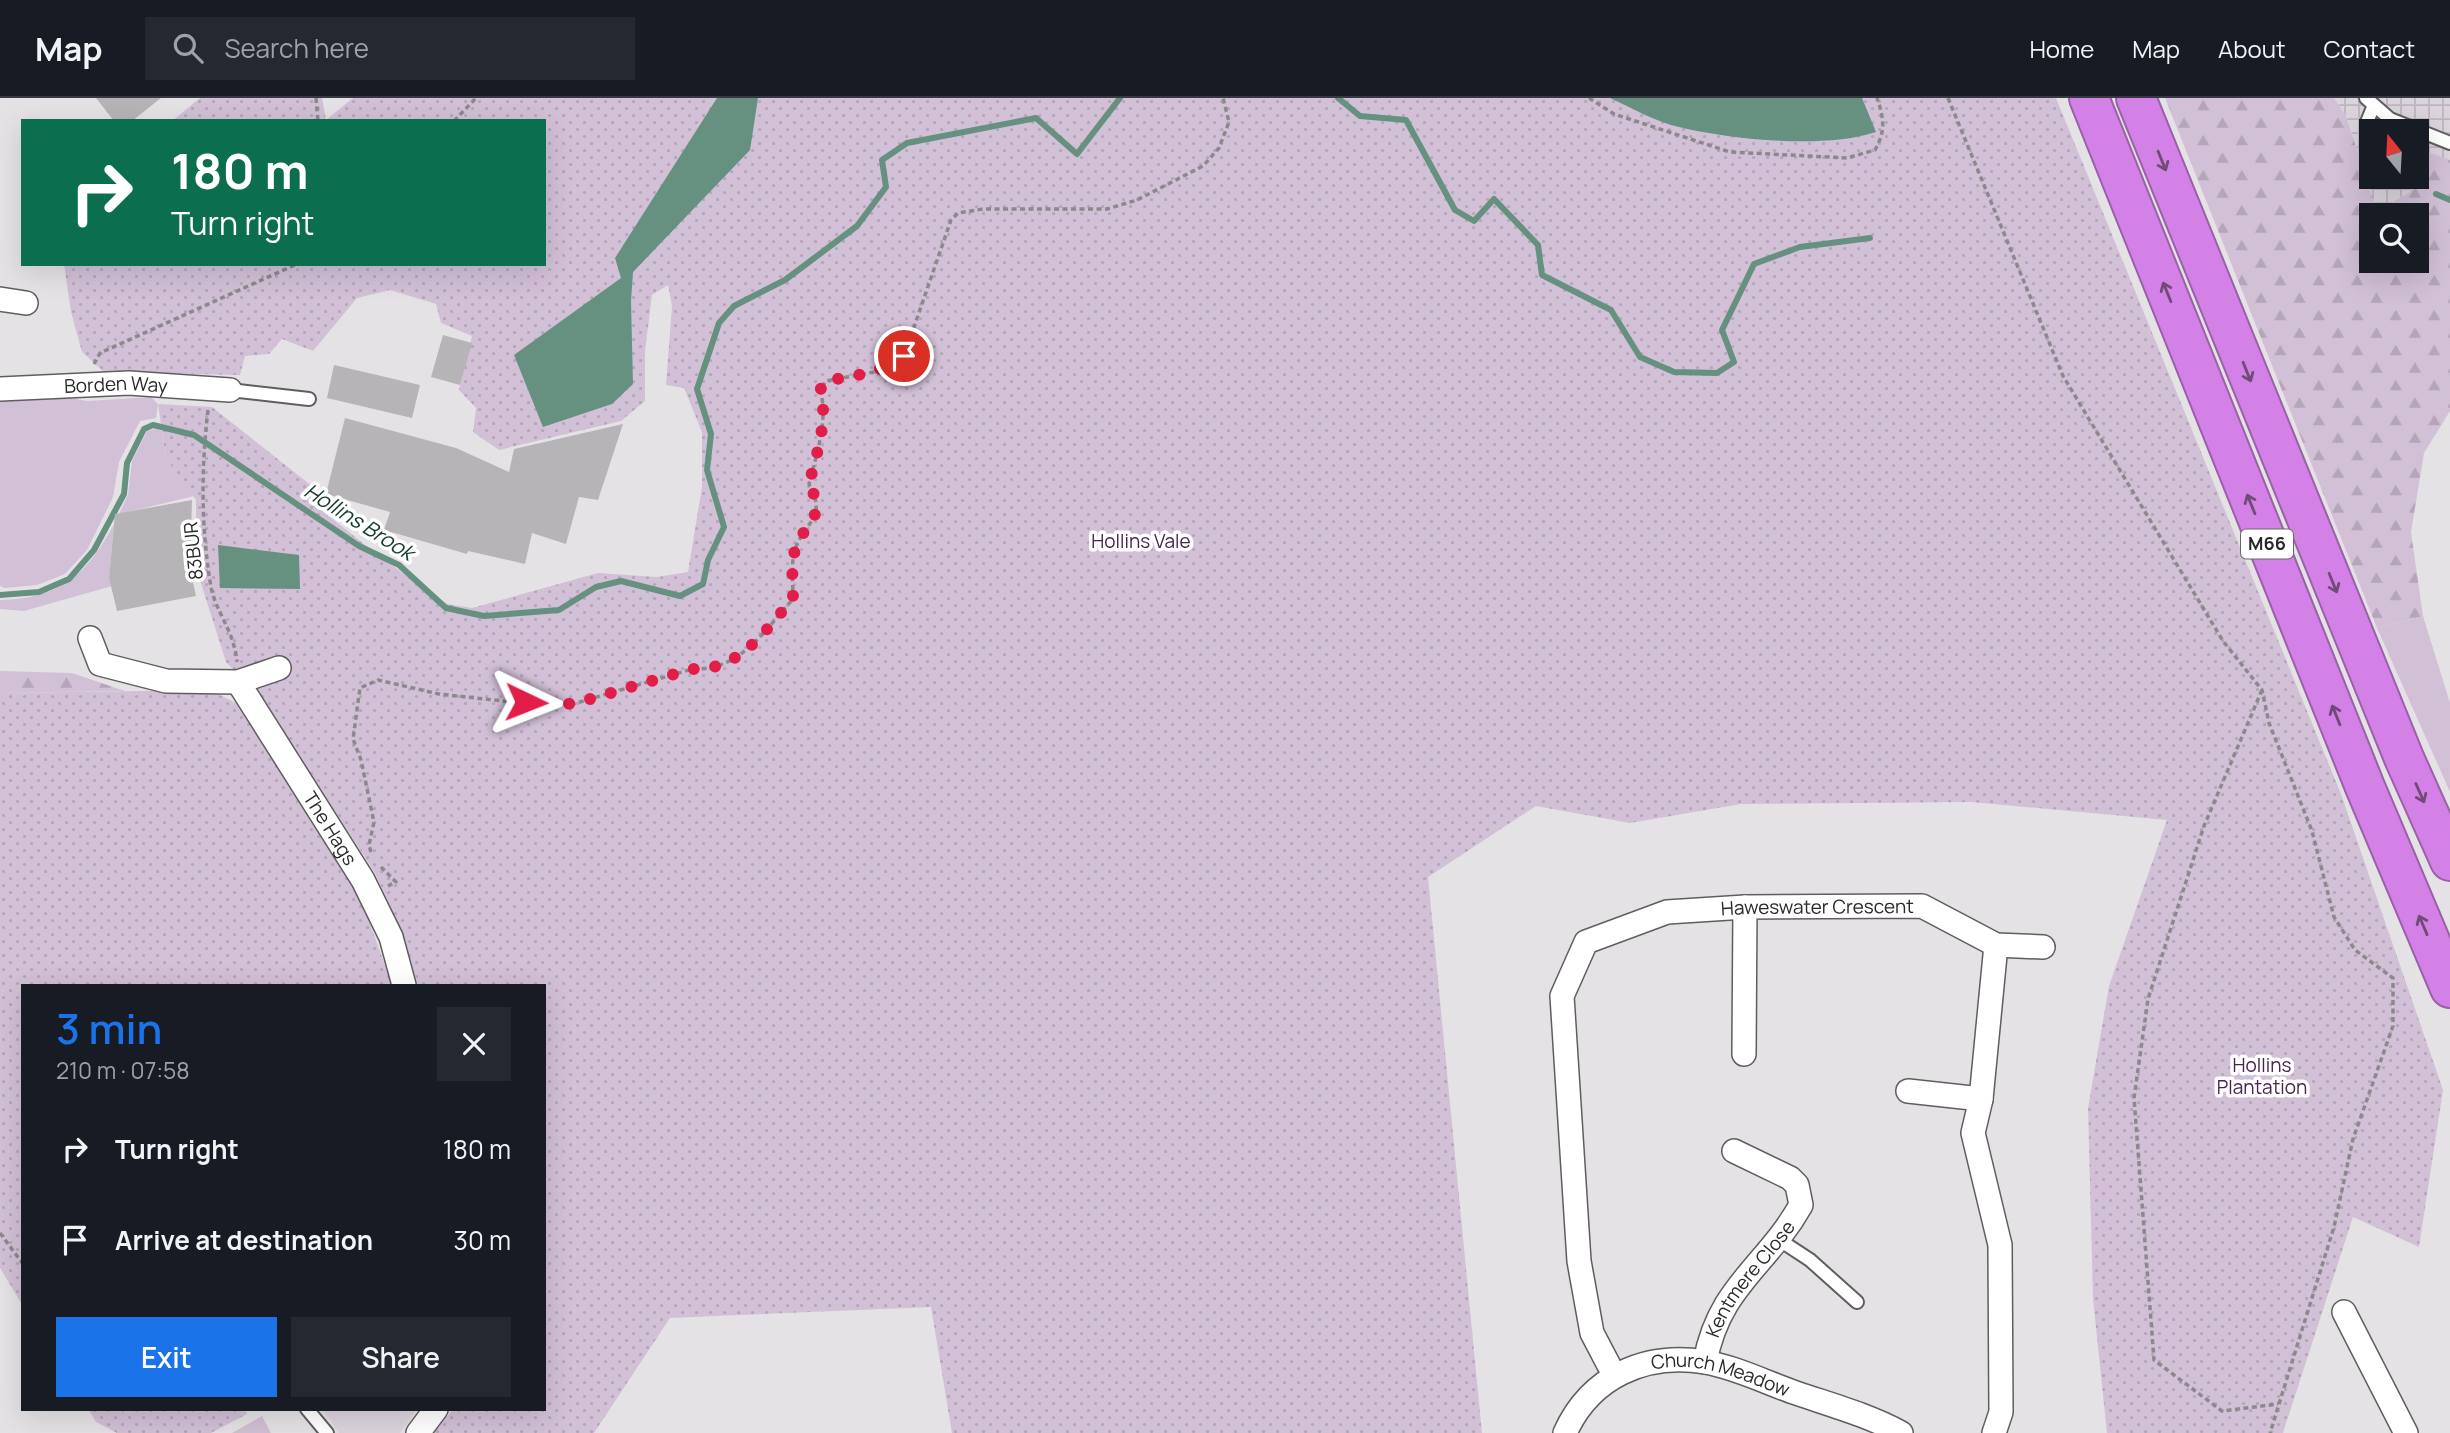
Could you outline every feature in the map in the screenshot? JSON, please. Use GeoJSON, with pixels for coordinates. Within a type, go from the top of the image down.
{"type":"FeatureCollection","features":[{"type":"Feature","properties":{"kind":"highway","name":"M66"},"geometry":{"type":"LineString","coordinates":[[2089,98],[2365,787],[2450,988]]}},
{"type":"Feature","properties":{"kind":"highway","name":"M66"},"geometry":{"type":"LineString","coordinates":[[2136,98],[2404,758],[2450,861]]}},
{"type":"Feature","properties":{"kind":"street"},"geometry":{"type":"LineString","coordinates":[[0,299],[26,303]]}},
{"type":"Feature","properties":{"kind":"street","name":"Borden Way"},"geometry":{"type":"LineString","coordinates":[[0,389],[129,383],[230,390]]}},
{"type":"Feature","properties":{"kind":"street"},"geometry":{"type":"LineString","coordinates":[[90,638],[100,664],[166,681],[238,682],[279,668]]}},
{"type":"Feature","properties":{"kind":"street","name":"The Hags"},"geometry":{"type":"LineString","coordinates":[[238,682],[371,896],[391,937],[404,984]]}},
{"type":"Feature","properties":{"kind":"street","name":"Haweswater Crescent"},"geometry":{"type":"LineString","coordinates":[[1614,1375],[1591,1333],[1579,1261],[1562,996],[1586,942],[1667,912],[1745,907],[1922,906],[1996,945]]}},
{"type":"Feature","properties":{"kind":"street"},"geometry":{"type":"LineString","coordinates":[[1744,1054],[1745,907]]}},
{"type":"Feature","properties":{"kind":"street"},"geometry":{"type":"LineString","coordinates":[[1994,1433],[2001,1412],[2000,1245],[1973,1133],[1981,1098],[1996,945],[2043,947]]}},
{"type":"Feature","properties":{"kind":"street"},"geometry":{"type":"LineString","coordinates":[[1908,1091],[1981,1098]]}},
{"type":"Feature","properties":{"kind":"street","name":"Kentmere Close"},"geometry":{"type":"LineString","coordinates":[[1705,1362],[1710,1336],[1738,1283],[1779,1239],[1801,1205],[1797,1185],[1734,1151]]}},
{"type":"Feature","properties":{"kind":"street"},"geometry":{"type":"LineString","coordinates":[[2344,1312],[2406,1433]]}},
{"type":"Feature","properties":{"kind":"street","name":"Church Meadow"},"geometry":{"type":"LineString","coordinates":[[1564,1433],[1582,1401],[1614,1375],[1645,1363],[1705,1362],[1869,1418],[1900,1433]]}},
{"type":"Feature","properties":{"kind":"street"},"geometry":{"type":"LineString","coordinates":[[418,1433],[434,1411]]}},
{"type":"Feature","properties":{"kind":"lane"},"geometry":{"type":"LineString","coordinates":[[2370,102],[2390,119],[2450,143]]}},
{"type":"Feature","properties":{"kind":"lane"},"geometry":{"type":"LineString","coordinates":[[230,390],[309,399]]}},
{"type":"Feature","properties":{"kind":"lane"},"geometry":{"type":"LineString","coordinates":[[1779,1239],[1814,1264],[1857,1302]]}},
{"type":"Feature","properties":{"kind":"lane"},"geometry":{"type":"LineString","coordinates":[[309,1411],[327,1433]]}},
{"type":"Feature","properties":{"kind":"path"},"geometry":{"type":"LineString","coordinates":[[316,98],[318,119]]}},
{"type":"Feature","properties":{"kind":"path"},"geometry":{"type":"LineString","coordinates":[[456,119],[476,98]]}},
{"type":"Feature","properties":{"kind":"path"},"geometry":{"type":"LineString","coordinates":[[371,896],[396,881],[374,860],[369,845],[374,822],[361,760],[353,739],[360,688],[378,680],[439,694],[503,701],[573,704],[692,669],[706,670],[736,660],[793,599],[793,555],[802,535],[817,514],[818,500],[809,484],[819,441],[823,400],[820,390],[826,381],[874,372],[904,356],[951,220],[958,213],[983,209],[1107,209],[1137,200],[1203,166],[1219,148],[1229,122],[1223,98]]}},
{"type":"Feature","properties":{"kind":"path"},"geometry":{"type":"LineString","coordinates":[[1589,98],[1614,114],[1730,152],[1847,158],[1875,150],[1884,134],[1884,118],[1877,98]]}},
{"type":"Feature","properties":{"kind":"path"},"geometry":{"type":"LineString","coordinates":[[1948,98],[2063,376],[2223,641],[2262,690],[2269,723],[2312,831],[2334,917],[2354,950],[2393,978],[2393,1026],[2353,1139],[2334,1227],[2270,1433]]}},
{"type":"Feature","properties":{"kind":"path"},"geometry":{"type":"LineString","coordinates":[[82,385],[100,353],[293,266]]}},
{"type":"Feature","properties":{"kind":"path","name":"83BUR"},"geometry":{"type":"LineString","coordinates":[[209,405],[202,508],[212,589],[235,643],[238,682]]}},
{"type":"Feature","properties":{"kind":"path"},"geometry":{"type":"LineString","coordinates":[[2262,690],[2204,826],[2148,999],[2134,1098],[2154,1360],[2222,1412],[2278,1404]]}},
{"type":"Feature","properties":{"kind":"path"},"geometry":{"type":"LineString","coordinates":[[0,1233],[21,1261]]}},
{"type":"Feature","properties":{"kind":"shaded area"},"geometry":{"type":"Polygon","coordinates":[[[717,98],[758,98],[750,150],[633,272],[633,384],[612,404],[543,427],[514,355],[621,278],[615,258],[717,98]]]}},
{"type":"Feature","properties":{"kind":"shaded area"},"geometry":{"type":"Polygon","coordinates":[[[1610,98],[1862,98],[1876,132],[1855,137],[1805,141],[1725,136],[1670,125],[1610,98]]]}},
{"type":"Feature","properties":{"kind":"shaded area"},"geometry":{"type":"Polygon","coordinates":[[[2334,98],[2450,98],[2450,160],[2429,153],[2429,119],[2359,119],[2359,156],[2346,116],[2334,98]]]}},
{"type":"Feature","properties":{"kind":"shaded area"},"geometry":{"type":"Polygon","coordinates":[[[2370,189],[2411,189],[2391,203],[2374,203],[2370,189]]]}},
{"type":"Feature","properties":{"kind":"shaded area"},"geometry":{"type":"Polygon","coordinates":[[[218,545],[299,555],[300,589],[220,588],[218,545]]]}},
{"type":"Feature","properties":{"kind":"shaded area"},"geometry":{"type":"Polygon","coordinates":[[[323,1411],[416,1411],[400,1433],[339,1433],[323,1411]]]}},
{"type":"Feature","properties":{"kind":"green space","name":"Hollins Vale"},"geometry":{"type":"Polygon","coordinates":[[[200,98],[322,98],[326,119],[174,119],[200,98]]]}},
{"type":"Feature","properties":{"kind":"green space","name":"Hollins Vale"},"geometry":{"type":"Polygon","coordinates":[[[353,98],[2056,98],[2341,794],[2443,1090],[2419,1247],[2353,1217],[2283,1433],[2107,1433],[2093,1299],[2088,1108],[2109,986],[2167,820],[1971,802],[1741,804],[1630,823],[1536,806],[1428,877],[1482,1433],[952,1433],[931,1307],[670,1318],[594,1433],[434,1433],[451,1411],[546,1411],[546,984],[418,984],[402,931],[375,873],[265,703],[226,662],[197,571],[196,500],[166,458],[158,404],[212,407],[322,494],[314,504],[380,557],[447,604],[472,608],[598,573],[657,577],[688,572],[702,487],[702,432],[684,388],[666,385],[672,306],[668,285],[652,295],[645,351],[645,401],[621,421],[499,450],[473,432],[476,408],[459,390],[472,336],[441,323],[436,304],[390,290],[357,298],[313,351],[282,339],[269,354],[245,356],[240,375],[104,372],[82,352],[71,312],[64,266],[546,266],[546,119],[327,119],[353,98]]]}},
{"type":"Feature","properties":{"kind":"green space"},"geometry":{"type":"Polygon","coordinates":[[[2165,98],[2334,98],[2346,116],[2359,156],[2359,189],[2370,189],[2374,203],[2359,203],[2359,273],[2429,273],[2429,203],[2391,203],[2411,189],[2429,189],[2429,152],[2450,160],[2450,411],[2424,453],[2411,532],[2423,616],[2377,628],[2165,98]]]}},
{"type":"Feature","properties":{"kind":"green space"},"geometry":{"type":"Polygon","coordinates":[[[51,395],[88,401],[151,397],[158,404],[156,418],[140,421],[119,462],[113,497],[87,550],[65,574],[37,585],[5,588],[0,586],[0,397],[51,395]]]}},
{"type":"Feature","properties":{"kind":"green space"},"geometry":{"type":"Polygon","coordinates":[[[147,431],[162,431],[166,458],[194,496],[119,514],[128,495],[132,461],[147,431]]]}},
{"type":"Feature","properties":{"kind":"green space"},"geometry":{"type":"Polygon","coordinates":[[[114,524],[109,578],[112,586],[24,611],[0,609],[0,600],[39,595],[69,581],[93,557],[114,524]]]}},
{"type":"Feature","properties":{"kind":"green space"},"geometry":{"type":"Polygon","coordinates":[[[2423,616],[2450,703],[2450,792],[2377,628],[2423,616]]]}},
{"type":"Feature","properties":{"kind":"green space"},"geometry":{"type":"Polygon","coordinates":[[[0,671],[72,673],[125,691],[0,693],[0,671]]]}},
{"type":"Feature","properties":{"kind":"green space"},"geometry":{"type":"Polygon","coordinates":[[[210,690],[242,706],[317,822],[364,907],[392,984],[21,984],[21,1303],[0,1268],[0,693],[210,690]]]}},
{"type":"Feature","properties":{"kind":"green space"},"geometry":{"type":"Polygon","coordinates":[[[89,1411],[246,1411],[247,1414],[211,1433],[117,1433],[96,1422],[89,1411]]]}},
{"type":"Feature","properties":{"kind":"green space"},"geometry":{"type":"Polygon","coordinates":[[[262,1416],[271,1433],[232,1433],[262,1416]]]}},
{"type":"Feature","properties":{"kind":"building"},"geometry":{"type":"Polygon","coordinates":[[[96,98],[161,98],[135,119],[112,119],[96,98]]]}},
{"type":"Feature","properties":{"kind":"building"},"geometry":{"type":"Polygon","coordinates":[[[443,335],[472,343],[460,385],[431,377],[443,335]]]}},
{"type":"Feature","properties":{"kind":"building"},"geometry":{"type":"Polygon","coordinates":[[[334,365],[420,385],[412,418],[327,398],[334,365]]]}},
{"type":"Feature","properties":{"kind":"building"},"geometry":{"type":"Polygon","coordinates":[[[345,418],[456,448],[509,472],[514,449],[623,424],[598,500],[579,497],[566,544],[532,533],[525,564],[468,551],[467,554],[384,530],[390,512],[326,494],[345,418]]]}},
{"type":"Feature","properties":{"kind":"building"},"geometry":{"type":"Polygon","coordinates":[[[192,500],[190,569],[196,596],[117,611],[109,578],[115,514],[192,500]]]}},
{"type":"Feature","properties":{"kind":"waterway","name":"Hollins Brook"},"geometry":{"type":"LineString","coordinates":[[0,595],[39,592],[69,579],[94,550],[124,494],[127,463],[144,429],[153,425],[194,435],[359,546],[399,565],[446,608],[484,616],[559,610],[596,587],[621,581],[680,596],[703,584],[708,560],[724,527],[707,470],[711,434],[697,389],[719,323],[734,306],[785,280],[857,226],[886,187],[882,160],[907,143],[1036,118],[1077,154],[1120,98]]}},
{"type":"Feature","properties":{"kind":"waterway","name":"Hollins Brook"},"geometry":{"type":"LineString","coordinates":[[1338,98],[1360,116],[1406,120],[1455,210],[1474,221],[1494,199],[1538,245],[1542,275],[1611,310],[1640,357],[1674,372],[1717,373],[1734,362],[1722,330],[1754,264],[1800,247],[1870,238]]}},
{"type":"Feature","properties":{"kind":"waterway","name":"Hollins Brook"},"geometry":{"type":"LineString","coordinates":[[2436,194],[2450,200]]}},
{"type":"Feature","properties":{"kind":"route"},"geometry":{"type":"LineString","coordinates":[[526,702],[573,704],[692,669],[706,670],[736,660],[793,599],[793,555],[802,535],[817,514],[818,500],[809,484],[819,441],[823,400],[820,390],[826,381],[874,372],[904,356]]}},
{"type":"Feature","properties":{"kind":"park label","name":"Hollins Plantation"},"geometry":{"type":"Point","coordinates":[2262,1076]}}]}
